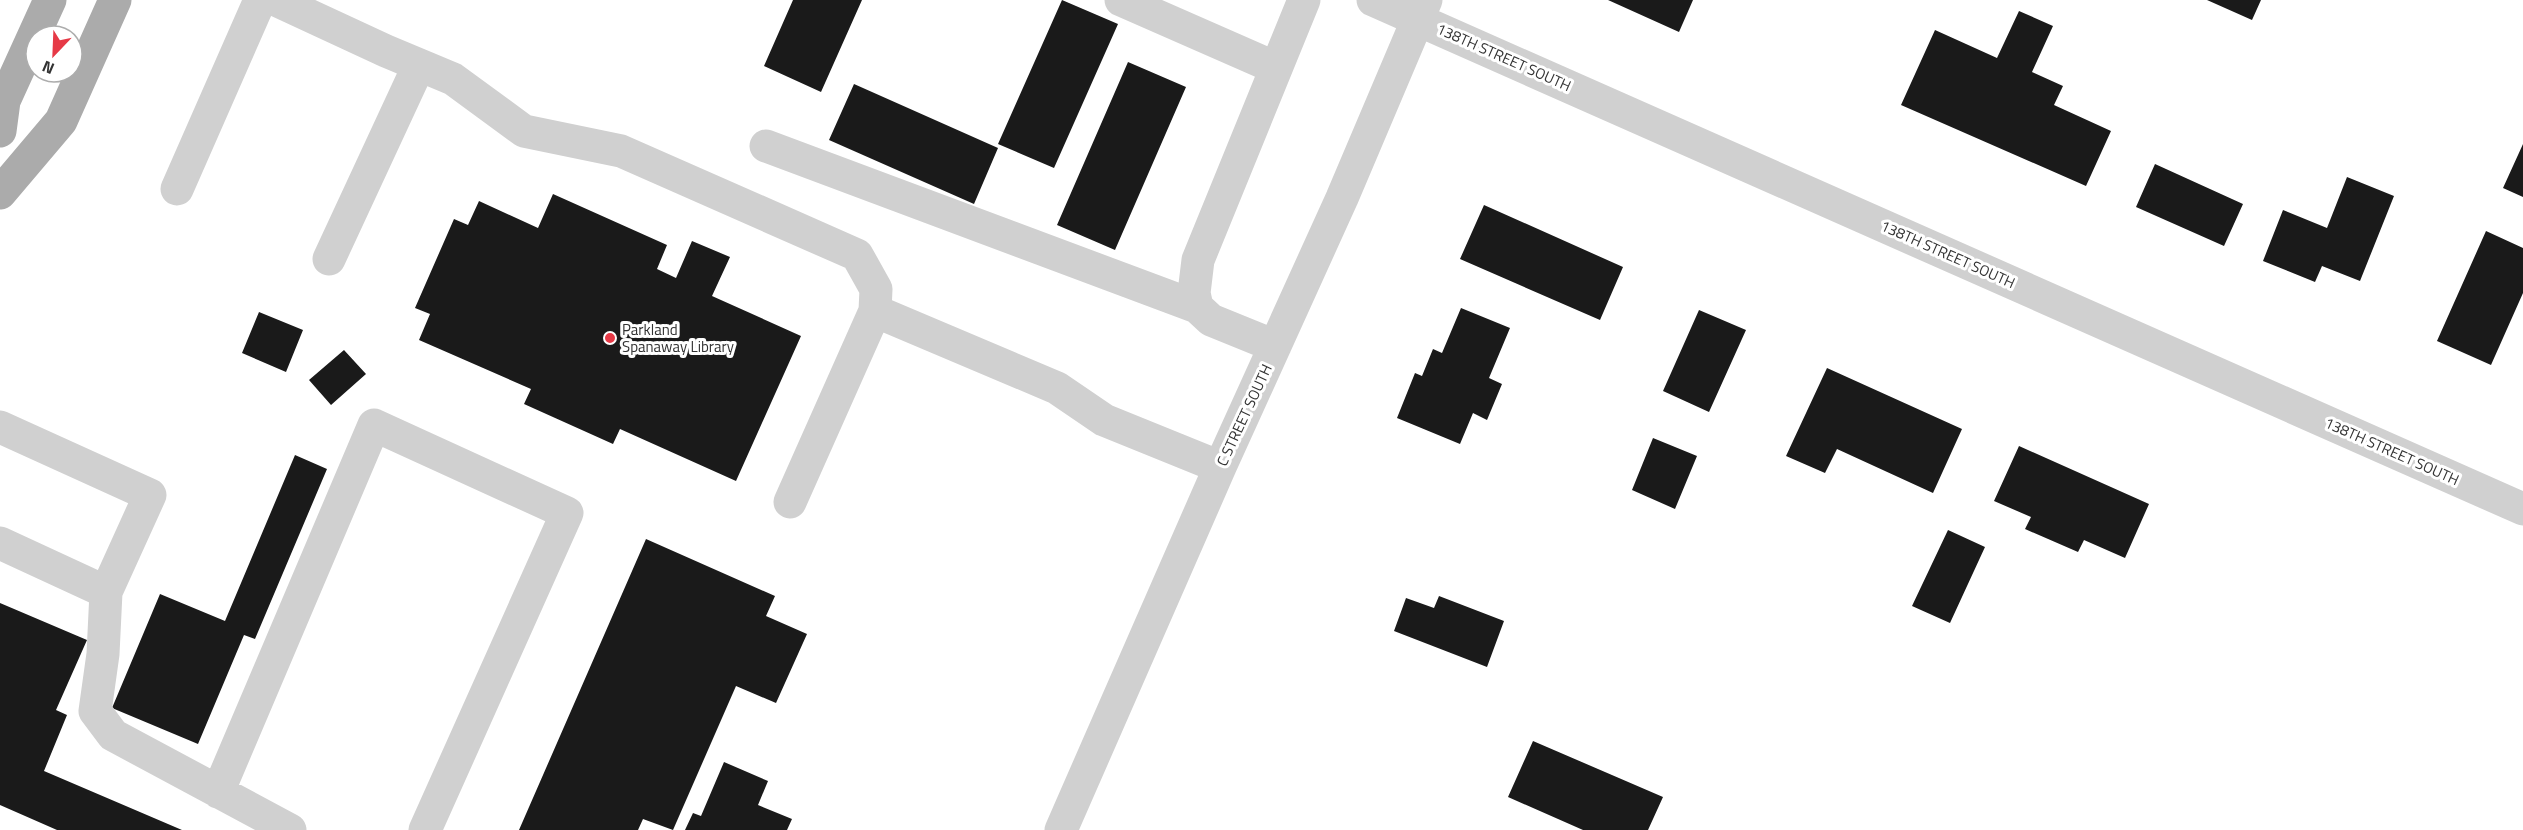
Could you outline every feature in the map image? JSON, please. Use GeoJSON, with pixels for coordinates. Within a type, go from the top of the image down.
{"type":"FeatureCollection","features":[{"type":"Feature","properties":{"kind":"main road"},"geometry":{"type":"LineString","coordinates":[[0,130],[4,100],[50,0]]}},
{"type":"Feature","properties":{"kind":"main road"},"geometry":{"type":"LineString","coordinates":[[0,193],[61,121],[118,3]]}},
{"type":"Feature","properties":{"kind":"street"},"geometry":{"type":"LineString","coordinates":[[177,189],[260,0]]}},
{"type":"Feature","properties":{"kind":"street"},"geometry":{"type":"LineString","coordinates":[[276,0],[453,79],[524,131],[621,151],[857,255],[876,289],[875,311],[790,502]]}},
{"type":"Feature","properties":{"kind":"street"},"geometry":{"type":"LineString","coordinates":[[1120,0],[1276,68]]}},
{"type":"Feature","properties":{"kind":"street"},"geometry":{"type":"LineString","coordinates":[[1197,307],[1194,293],[1198,260],[1304,0]]}},
{"type":"Feature","properties":{"kind":"street","name":"138TH STREET SOUTH"},"geometry":{"type":"LineString","coordinates":[[1372,0],[1422,9],[2523,508]]}},
{"type":"Feature","properties":{"kind":"street","name":"C STREET SOUTH"},"geometry":{"type":"LineString","coordinates":[[1061,830],[1422,9]]}},
{"type":"Feature","properties":{"kind":"street"},"geometry":{"type":"LineString","coordinates":[[329,259],[419,65]]}},
{"type":"Feature","properties":{"kind":"street"},"geometry":{"type":"LineString","coordinates":[[766,146],[1197,307],[1211,320],[1275,346]]}},
{"type":"Feature","properties":{"kind":"street"},"geometry":{"type":"LineString","coordinates":[[875,311],[1056,388],[1104,420],[1220,467]]}},
{"type":"Feature","properties":{"kind":"street"},"geometry":{"type":"LineString","coordinates":[[218,792],[374,425],[567,513],[425,830]]}},
{"type":"Feature","properties":{"kind":"street"},"geometry":{"type":"LineString","coordinates":[[0,427],[150,495],[106,592],[103,654],[95,711],[113,735],[290,830]]}},
{"type":"Feature","properties":{"kind":"street"},"geometry":{"type":"LineString","coordinates":[[0,543],[106,592]]}},
{"type":"Feature","properties":{"kind":"building"},"geometry":{"type":"Polygon","coordinates":[[[793,0],[862,0],[821,92],[764,66],[793,0]]]}},
{"type":"Feature","properties":{"kind":"building"},"geometry":{"type":"Polygon","coordinates":[[[1062,0],[1118,24],[1054,168],[998,144],[1062,0]]]}},
{"type":"Feature","properties":{"kind":"building"},"geometry":{"type":"Polygon","coordinates":[[[1608,0],[1693,0],[1679,32],[1608,0]]]}},
{"type":"Feature","properties":{"kind":"building"},"geometry":{"type":"Polygon","coordinates":[[[2207,0],[2261,0],[2252,20],[2207,0]]]}},
{"type":"Feature","properties":{"kind":"building"},"geometry":{"type":"Polygon","coordinates":[[[2019,11],[2053,26],[2032,72],[2063,86],[2054,105],[2111,131],[2086,186],[1901,105],[1935,30],[1997,58],[2019,11]]]}},
{"type":"Feature","properties":{"kind":"building"},"geometry":{"type":"Polygon","coordinates":[[[1128,62],[1186,87],[1115,250],[1057,225],[1128,62]]]}},
{"type":"Feature","properties":{"kind":"building"},"geometry":{"type":"Polygon","coordinates":[[[854,84],[998,148],[974,204],[829,140],[854,84]]]}},
{"type":"Feature","properties":{"kind":"building"},"geometry":{"type":"Polygon","coordinates":[[[2523,144],[2523,197],[2503,188],[2523,144]]]}},
{"type":"Feature","properties":{"kind":"building"},"geometry":{"type":"Polygon","coordinates":[[[2155,164],[2243,204],[2224,246],[2136,207],[2155,164]]]}},
{"type":"Feature","properties":{"kind":"building"},"geometry":{"type":"Polygon","coordinates":[[[2347,177],[2394,196],[2360,281],[2322,266],[2315,282],[2263,261],[2283,210],[2327,228],[2347,177]]]}},
{"type":"Feature","properties":{"kind":"building","name":"Parkland Spanaway Library"},"geometry":{"type":"Polygon","coordinates":[[[553,194],[667,245],[657,269],[676,278],[692,241],[730,257],[712,296],[801,336],[736,481],[620,429],[613,444],[524,404],[531,389],[419,340],[430,314],[415,308],[454,219],[468,225],[479,201],[538,228],[553,194]]]}},
{"type":"Feature","properties":{"kind":"building"},"geometry":{"type":"Polygon","coordinates":[[[1484,205],[1623,267],[1600,320],[1460,259],[1484,205]]]}},
{"type":"Feature","properties":{"kind":"building"},"geometry":{"type":"Polygon","coordinates":[[[2486,231],[2523,248],[2523,293],[2491,365],[2437,341],[2486,231]]]}},
{"type":"Feature","properties":{"kind":"building"},"geometry":{"type":"Polygon","coordinates":[[[1461,308],[1510,328],[1489,378],[1502,384],[1487,420],[1473,413],[1460,444],[1397,418],[1415,373],[1422,376],[1433,349],[1442,353],[1461,308]]]}},
{"type":"Feature","properties":{"kind":"building"},"geometry":{"type":"Polygon","coordinates":[[[1699,310],[1746,330],[1709,412],[1663,391],[1699,310]]]}},
{"type":"Feature","properties":{"kind":"building"},"geometry":{"type":"Polygon","coordinates":[[[259,312],[303,330],[286,372],[242,353],[259,312]]]}},
{"type":"Feature","properties":{"kind":"building"},"geometry":{"type":"Polygon","coordinates":[[[344,350],[366,374],[331,405],[309,380],[344,350]]]}},
{"type":"Feature","properties":{"kind":"building"},"geometry":{"type":"Polygon","coordinates":[[[1827,368],[1962,429],[1933,493],[1837,449],[1825,473],[1786,456],[1827,368]]]}},
{"type":"Feature","properties":{"kind":"building"},"geometry":{"type":"Polygon","coordinates":[[[1653,438],[1697,456],[1675,509],[1632,490],[1653,438]]]}},
{"type":"Feature","properties":{"kind":"building"},"geometry":{"type":"Polygon","coordinates":[[[2019,446],[2149,504],[2125,558],[2084,540],[2078,552],[2025,529],[2031,517],[1994,501],[2019,446]]]}},
{"type":"Feature","properties":{"kind":"building"},"geometry":{"type":"Polygon","coordinates":[[[295,455],[327,469],[255,639],[244,635],[198,744],[112,708],[160,594],[225,621],[295,455]]]}},
{"type":"Feature","properties":{"kind":"building"},"geometry":{"type":"Polygon","coordinates":[[[1948,530],[1985,547],[1950,623],[1912,606],[1948,530]]]}},
{"type":"Feature","properties":{"kind":"building"},"geometry":{"type":"Polygon","coordinates":[[[646,539],[775,596],[766,616],[807,634],[776,703],[736,686],[673,830],[643,819],[638,830],[519,830],[646,539]]]}},
{"type":"Feature","properties":{"kind":"building"},"geometry":{"type":"Polygon","coordinates":[[[1439,596],[1504,621],[1487,667],[1394,631],[1406,598],[1434,608],[1439,596]]]}},
{"type":"Feature","properties":{"kind":"building"},"geometry":{"type":"Polygon","coordinates":[[[0,603],[87,640],[56,710],[67,715],[44,771],[182,830],[57,830],[0,805],[0,603]]]}},
{"type":"Feature","properties":{"kind":"building"},"geometry":{"type":"Polygon","coordinates":[[[1533,741],[1663,797],[1648,830],[1583,830],[1508,797],[1533,741]]]}},
{"type":"Feature","properties":{"kind":"building"},"geometry":{"type":"Polygon","coordinates":[[[724,762],[768,781],[758,805],[792,819],[787,830],[685,830],[693,813],[701,816],[724,762]]]}},
{"type":"Feature","properties":{"kind":"place","name":"Parkland Spanaway Library"},"geometry":{"type":"Point","coordinates":[610,338]}}]}
